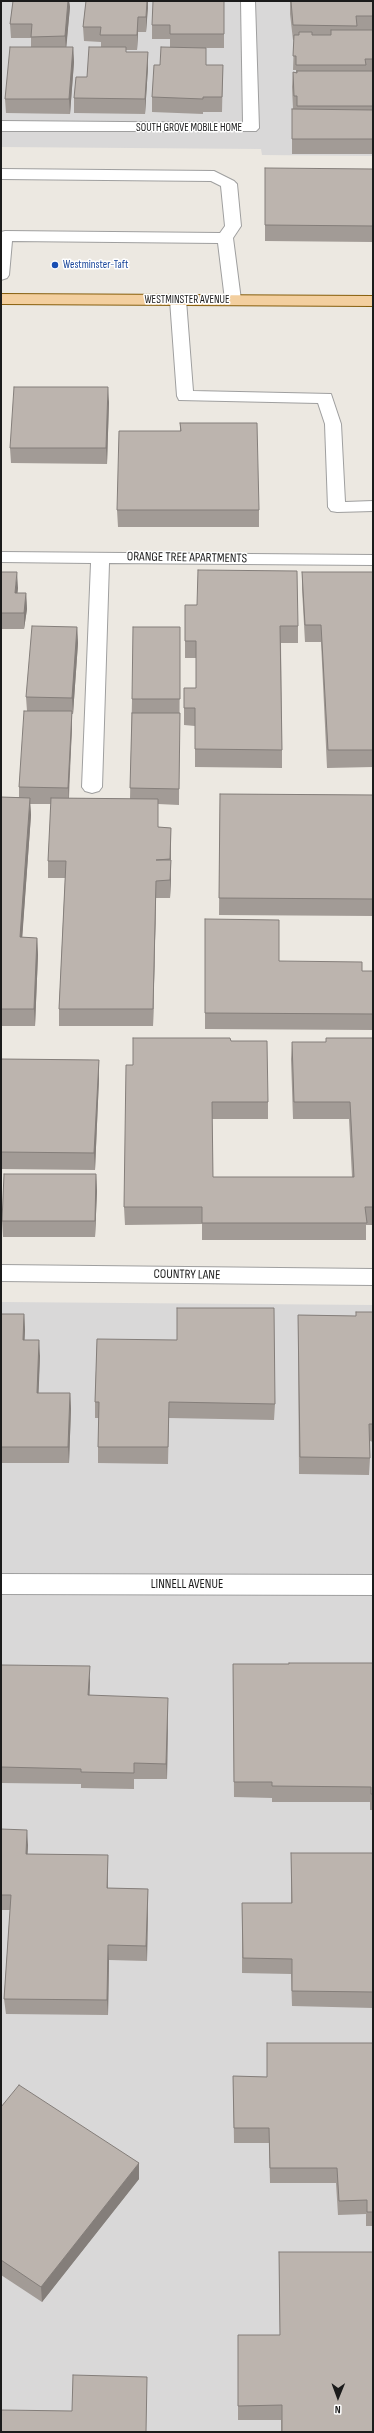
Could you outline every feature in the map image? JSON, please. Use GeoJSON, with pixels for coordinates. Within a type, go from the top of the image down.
{"type":"FeatureCollection","features":[{"type":"Feature","properties":{"kind":"main road","name":"WESTMINSTER AVENUE"},"geometry":{"type":"LineString","coordinates":[[1,299],[373,301]]}},
{"type":"Feature","properties":{"kind":"street","name":"SOUTH GROVE MOBILE HOME"},"geometry":{"type":"LineString","coordinates":[[1,126],[251,128],[248,1]]}},
{"type":"Feature","properties":{"kind":"street"},"geometry":{"type":"LineString","coordinates":[[1,174],[214,176],[229,184],[233,226],[225,238],[233,300]]}},
{"type":"Feature","properties":{"kind":"street"},"geometry":{"type":"LineString","coordinates":[[1,275],[3,236],[225,238]]}},
{"type":"Feature","properties":{"kind":"street"},"geometry":{"type":"LineString","coordinates":[[178,300],[184,396],[325,398],[333,424],[337,507],[373,506]]}},
{"type":"Feature","properties":{"kind":"street","name":"ORANGE TREE APARTMENTS"},"geometry":{"type":"LineString","coordinates":[[1,557],[373,560]]}},
{"type":"Feature","properties":{"kind":"street"},"geometry":{"type":"LineString","coordinates":[[92,787],[100,557]]}},
{"type":"Feature","properties":{"kind":"street","name":"COUNTRY LANE"},"geometry":{"type":"LineString","coordinates":[[1,1273],[373,1278]]}},
{"type":"Feature","properties":{"kind":"street","name":"LINNELL AVENUE"},"geometry":{"type":"LineString","coordinates":[[1,1584],[373,1586]]}},
{"type":"Feature","properties":{"kind":"shaded area"},"geometry":{"type":"Polygon","coordinates":[[[1,1],[373,1],[373,156],[262,155],[261,149],[1,147],[1,1]]]}},
{"type":"Feature","properties":{"kind":"shaded area"},"geometry":{"type":"Polygon","coordinates":[[[1,1302],[373,1305],[373,2432],[1,2432],[1,1302]]]}},
{"type":"Feature","properties":{"kind":"building"},"geometry":{"type":"Polygon","coordinates":[[[13,1],[68,1],[65,36],[31,37],[32,24],[10,24],[13,1]]]}},
{"type":"Feature","properties":{"kind":"building"},"geometry":{"type":"Polygon","coordinates":[[[86,1],[147,1],[146,17],[138,17],[137,35],[100,35],[101,27],[83,27],[86,1]]]}},
{"type":"Feature","properties":{"kind":"building"},"geometry":{"type":"Polygon","coordinates":[[[153,1],[224,1],[224,34],[170,34],[170,25],[152,25],[153,1]]]}},
{"type":"Feature","properties":{"kind":"building"},"geometry":{"type":"Polygon","coordinates":[[[291,1],[373,1],[373,16],[356,16],[357,26],[293,25],[291,1]]]}},
{"type":"Feature","properties":{"kind":"building"},"geometry":{"type":"Polygon","coordinates":[[[331,30],[373,30],[373,59],[365,59],[366,65],[296,65],[296,56],[293,56],[294,35],[299,35],[299,32],[312,32],[312,35],[331,35],[331,30]]]}},
{"type":"Feature","properties":{"kind":"building"},"geometry":{"type":"Polygon","coordinates":[[[10,47],[73,47],[69,99],[5,99],[10,47]]]}},
{"type":"Feature","properties":{"kind":"building"},"geometry":{"type":"Polygon","coordinates":[[[89,47],[126,47],[126,52],[148,52],[145,99],[74,98],[76,77],[87,77],[89,47]]]}},
{"type":"Feature","properties":{"kind":"building"},"geometry":{"type":"Polygon","coordinates":[[[161,47],[206,48],[206,65],[223,65],[222,97],[203,97],[203,99],[152,97],[154,65],[160,65],[161,47]]]}},
{"type":"Feature","properties":{"kind":"building"},"geometry":{"type":"Polygon","coordinates":[[[297,71],[373,71],[373,106],[297,106],[297,96],[294,96],[293,72],[297,73],[297,71]]]}},
{"type":"Feature","properties":{"kind":"building"},"geometry":{"type":"Polygon","coordinates":[[[292,109],[373,110],[373,139],[292,139],[292,109]]]}},
{"type":"Feature","properties":{"kind":"building"},"geometry":{"type":"Polygon","coordinates":[[[265,168],[373,169],[373,226],[265,225],[265,168]]]}},
{"type":"Feature","properties":{"kind":"building"},"geometry":{"type":"Polygon","coordinates":[[[14,387],[108,387],[106,448],[10,448],[14,387]]]}},
{"type":"Feature","properties":{"kind":"building"},"geometry":{"type":"Polygon","coordinates":[[[180,423],[257,423],[259,510],[117,510],[119,431],[181,431],[180,423]]]}},
{"type":"Feature","properties":{"kind":"building"},"geometry":{"type":"Polygon","coordinates":[[[198,570],[297,571],[298,626],[280,626],[282,750],[195,749],[195,708],[184,708],[184,688],[196,688],[196,641],[185,641],[185,605],[197,605],[198,570]]]}},
{"type":"Feature","properties":{"kind":"building"},"geometry":{"type":"Polygon","coordinates":[[[1,572],[17,572],[15,593],[26,593],[24,613],[1,613],[1,572]]]}},
{"type":"Feature","properties":{"kind":"building"},"geometry":{"type":"Polygon","coordinates":[[[302,572],[373,572],[373,750],[328,750],[321,625],[305,625],[302,572]]]}},
{"type":"Feature","properties":{"kind":"building"},"geometry":{"type":"Polygon","coordinates":[[[32,626],[77,627],[72,698],[26,697],[32,626]]]}},
{"type":"Feature","properties":{"kind":"building"},"geometry":{"type":"Polygon","coordinates":[[[133,627],[180,627],[180,699],[132,699],[133,627]]]}},
{"type":"Feature","properties":{"kind":"building"},"geometry":{"type":"Polygon","coordinates":[[[24,711],[72,711],[68,788],[19,787],[24,711]]]}},
{"type":"Feature","properties":{"kind":"building"},"geometry":{"type":"Polygon","coordinates":[[[132,713],[180,713],[179,789],[130,788],[132,713]]]}},
{"type":"Feature","properties":{"kind":"building"},"geometry":{"type":"Polygon","coordinates":[[[220,794],[373,795],[373,899],[219,898],[220,794]]]}},
{"type":"Feature","properties":{"kind":"building"},"geometry":{"type":"Polygon","coordinates":[[[1,797],[30,798],[20,937],[37,938],[34,1009],[1,1009],[1,797]]]}},
{"type":"Feature","properties":{"kind":"building"},"geometry":{"type":"Polygon","coordinates":[[[51,798],[158,799],[158,827],[171,828],[170,859],[156,860],[171,860],[170,880],[156,881],[153,1009],[59,1009],[66,861],[48,861],[51,798]]]}},
{"type":"Feature","properties":{"kind":"building"},"geometry":{"type":"Polygon","coordinates":[[[205,919],[279,920],[279,961],[362,962],[362,971],[373,971],[373,1014],[205,1013],[205,919]]]}},
{"type":"Feature","properties":{"kind":"building"},"geometry":{"type":"Polygon","coordinates":[[[133,1038],[230,1038],[231,1041],[267,1041],[268,1102],[212,1102],[213,1177],[354,1177],[350,1102],[294,1102],[292,1042],[326,1042],[326,1038],[373,1038],[373,1207],[365,1207],[367,1223],[202,1223],[202,1207],[124,1207],[126,1065],[133,1065],[133,1038]]]}},
{"type":"Feature","properties":{"kind":"building"},"geometry":{"type":"Polygon","coordinates":[[[1,1059],[99,1060],[94,1153],[1,1152],[1,1059]]]}},
{"type":"Feature","properties":{"kind":"building"},"geometry":{"type":"Polygon","coordinates":[[[4,1174],[96,1174],[95,1221],[2,1221],[4,1174]]]}},
{"type":"Feature","properties":{"kind":"building"},"geometry":{"type":"Polygon","coordinates":[[[177,1308],[274,1308],[275,1404],[169,1402],[168,1447],[98,1447],[99,1402],[95,1402],[97,1339],[177,1340],[177,1308]]]}},
{"type":"Feature","properties":{"kind":"building"},"geometry":{"type":"Polygon","coordinates":[[[356,1312],[373,1312],[373,1424],[369,1424],[370,1458],[300,1457],[298,1315],[356,1316],[356,1312]]]}},
{"type":"Feature","properties":{"kind":"building"},"geometry":{"type":"Polygon","coordinates":[[[1,1314],[24,1314],[23,1340],[39,1340],[37,1393],[70,1393],[68,1447],[1,1447],[1,1314]]]}},
{"type":"Feature","properties":{"kind":"building"},"geometry":{"type":"Polygon","coordinates":[[[373,1663],[373,1794],[371,1794],[371,1787],[272,1786],[272,1782],[234,1782],[233,1664],[373,1663]]]}},
{"type":"Feature","properties":{"kind":"building"},"geometry":{"type":"Polygon","coordinates":[[[1,1665],[90,1666],[88,1695],[168,1698],[166,1764],[134,1763],[134,1773],[81,1772],[81,1769],[1,1767],[1,1665]]]}},
{"type":"Feature","properties":{"kind":"building"},"geometry":{"type":"Polygon","coordinates":[[[1,1829],[27,1830],[26,1854],[108,1855],[107,1888],[148,1889],[146,1946],[108,1945],[107,2000],[4,1999],[11,1895],[1,1895],[1,1829]]]}},
{"type":"Feature","properties":{"kind":"building"},"geometry":{"type":"Polygon","coordinates":[[[291,1853],[373,1853],[373,1992],[292,1991],[292,1959],[243,1958],[242,1903],[292,1903],[291,1853]]]}},
{"type":"Feature","properties":{"kind":"building"},"geometry":{"type":"Polygon","coordinates":[[[267,2043],[373,2043],[373,2212],[367,2212],[367,2200],[339,2201],[337,2168],[270,2168],[269,2128],[234,2128],[233,2076],[267,2077],[267,2043]]]}},
{"type":"Feature","properties":{"kind":"building"},"geometry":{"type":"Polygon","coordinates":[[[19,2085],[139,2163],[41,2287],[1,2260],[1,2107],[19,2085]]]}},
{"type":"Feature","properties":{"kind":"building"},"geometry":{"type":"Polygon","coordinates":[[[279,2252],[373,2252],[373,2432],[282,2432],[282,2405],[238,2406],[238,2335],[280,2335],[279,2252]]]}},
{"type":"Feature","properties":{"kind":"building"},"geometry":{"type":"Polygon","coordinates":[[[73,2375],[147,2377],[146,2432],[1,2432],[1,2410],[72,2411],[73,2375]]]}},
{"type":"Feature","properties":{"kind":"place","name":"Westminster-Taft"},"geometry":{"type":"Point","coordinates":[55,265]}}]}
